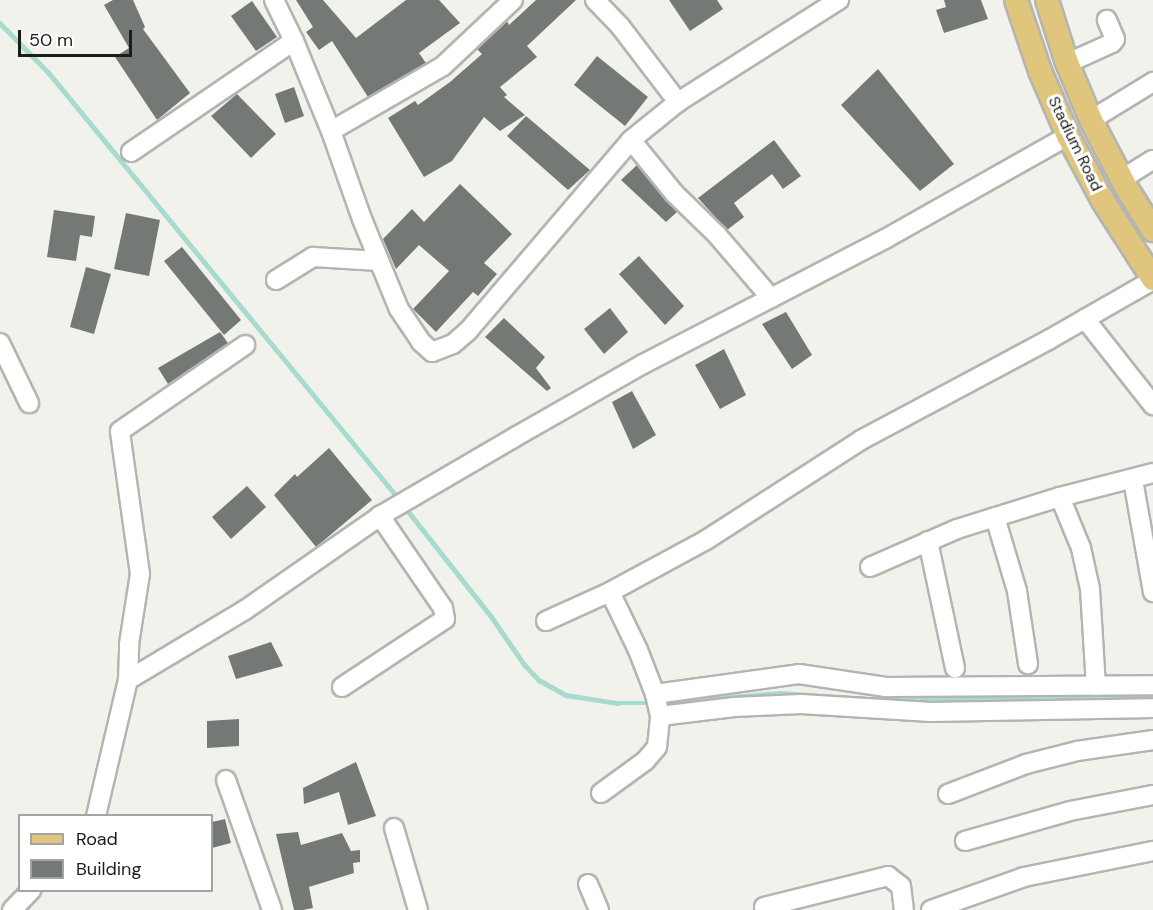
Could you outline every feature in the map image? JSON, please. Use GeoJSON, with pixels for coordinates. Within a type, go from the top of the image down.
{"type":"FeatureCollection","features":[{"type":"Feature","properties":{"kind":"main road"},"geometry":{"type":"LineString","coordinates":[[1018,8],[1048,4]]}},
{"type":"Feature","properties":{"kind":"main road","name":"Stadium Road"},"geometry":{"type":"LineString","coordinates":[[1048,4],[1091,120],[1122,179],[1153,230]]}},
{"type":"Feature","properties":{"kind":"main road","name":"Stadium Road"},"geometry":{"type":"LineString","coordinates":[[1018,8],[1068,136],[1103,201],[1153,280]]}},
{"type":"Feature","properties":{"kind":"street"},"geometry":{"type":"LineString","coordinates":[[273,0],[294,41],[331,131],[399,309],[428,350],[443,350],[468,331],[631,140],[678,102],[839,0]]}},
{"type":"Feature","properties":{"kind":"street"},"geometry":{"type":"LineString","coordinates":[[331,131],[443,66],[513,0]]}},
{"type":"Feature","properties":{"kind":"street"},"geometry":{"type":"LineString","coordinates":[[595,0],[620,26],[678,102]]}},
{"type":"Feature","properties":{"kind":"street"},"geometry":{"type":"LineString","coordinates":[[1068,63],[1112,43],[1115,39],[1107,20]]}},
{"type":"Feature","properties":{"kind":"street"},"geometry":{"type":"LineString","coordinates":[[131,152],[294,41]]}},
{"type":"Feature","properties":{"kind":"street"},"geometry":{"type":"LineString","coordinates":[[1091,120],[1153,82]]}},
{"type":"Feature","properties":{"kind":"street"},"geometry":{"type":"LineString","coordinates":[[128,680],[245,610],[385,512],[643,364],[885,239],[1068,136]]}},
{"type":"Feature","properties":{"kind":"street"},"geometry":{"type":"LineString","coordinates":[[631,140],[674,193],[717,235],[771,298]]}},
{"type":"Feature","properties":{"kind":"street"},"geometry":{"type":"LineString","coordinates":[[1122,179],[1153,160]]}},
{"type":"Feature","properties":{"kind":"street"},"geometry":{"type":"LineString","coordinates":[[276,280],[313,257],[379,261]]}},
{"type":"Feature","properties":{"kind":"street"},"geometry":{"type":"LineString","coordinates":[[546,621],[610,592],[706,540],[861,440],[1153,280]]}},
{"type":"Feature","properties":{"kind":"street"},"geometry":{"type":"LineString","coordinates":[[1085,319],[1153,405]]}},
{"type":"Feature","properties":{"kind":"street"},"geometry":{"type":"LineString","coordinates":[[0,343],[29,403]]}},
{"type":"Feature","properties":{"kind":"street"},"geometry":{"type":"LineString","coordinates":[[96,814],[128,680],[129,644],[140,574],[120,431],[245,345]]}},
{"type":"Feature","properties":{"kind":"street"},"geometry":{"type":"LineString","coordinates":[[870,567],[957,529],[1060,497],[1153,473]]}},
{"type":"Feature","properties":{"kind":"street"},"geometry":{"type":"LineString","coordinates":[[1133,480],[1153,592]]}},
{"type":"Feature","properties":{"kind":"street"},"geometry":{"type":"LineString","coordinates":[[1060,497],[1081,548],[1090,589],[1096,686]]}},
{"type":"Feature","properties":{"kind":"street"},"geometry":{"type":"LineString","coordinates":[[342,687],[445,619],[443,608],[385,512]]}},
{"type":"Feature","properties":{"kind":"street"},"geometry":{"type":"LineString","coordinates":[[994,517],[1017,591],[1028,664]]}},
{"type":"Feature","properties":{"kind":"street"},"geometry":{"type":"LineString","coordinates":[[928,541],[955,668]]}},
{"type":"Feature","properties":{"kind":"street"},"geometry":{"type":"LineString","coordinates":[[601,793],[645,761],[657,747],[660,716],[655,694],[638,650],[610,592]]}},
{"type":"Feature","properties":{"kind":"street"},"geometry":{"type":"LineString","coordinates":[[655,694],[799,674],[886,687],[1153,685]]}},
{"type":"Feature","properties":{"kind":"street"},"geometry":{"type":"LineString","coordinates":[[660,716],[734,707],[801,704],[931,712],[1153,708]]}},
{"type":"Feature","properties":{"kind":"street"},"geometry":{"type":"LineString","coordinates":[[948,794],[1026,764],[1077,751],[1153,740]]}},
{"type":"Feature","properties":{"kind":"street"},"geometry":{"type":"LineString","coordinates":[[226,780],[272,910]]}},
{"type":"Feature","properties":{"kind":"street"},"geometry":{"type":"LineString","coordinates":[[965,841],[1070,811],[1153,795]]}},
{"type":"Feature","properties":{"kind":"street"},"geometry":{"type":"LineString","coordinates":[[394,828],[418,910]]}},
{"type":"Feature","properties":{"kind":"street"},"geometry":{"type":"LineString","coordinates":[[931,910],[1024,877],[1153,851]]}},
{"type":"Feature","properties":{"kind":"street"},"geometry":{"type":"LineString","coordinates":[[764,907],[888,876],[901,886],[904,910]]}},
{"type":"Feature","properties":{"kind":"street"},"geometry":{"type":"LineString","coordinates":[[588,884],[599,910]]}},
{"type":"Feature","properties":{"kind":"street"},"geometry":{"type":"LineString","coordinates":[[12,910],[30,892]]}},
{"type":"Feature","properties":{"kind":"building"},"geometry":{"type":"Polygon","coordinates":[[[113,0],[133,0],[145,27],[143,29],[190,93],[157,120],[115,57],[129,48],[104,5],[113,0]]]}},
{"type":"Feature","properties":{"kind":"building"},"geometry":{"type":"Polygon","coordinates":[[[296,0],[323,0],[356,38],[406,0],[439,0],[460,23],[419,53],[426,63],[368,97],[332,41],[319,50],[306,32],[313,27],[296,0]]]}},
{"type":"Feature","properties":{"kind":"building"},"geometry":{"type":"Polygon","coordinates":[[[536,0],[576,0],[527,46],[537,57],[500,87],[507,95],[504,97],[525,115],[500,131],[484,117],[452,161],[424,177],[388,118],[415,101],[418,105],[450,82],[482,54],[477,49],[507,21],[509,25],[536,0]]]}},
{"type":"Feature","properties":{"kind":"building"},"geometry":{"type":"Polygon","coordinates":[[[669,0],[717,0],[723,9],[690,31],[669,0]]]}},
{"type":"Feature","properties":{"kind":"building"},"geometry":{"type":"Polygon","coordinates":[[[944,0],[981,0],[988,19],[944,33],[936,10],[946,7],[944,0]]]}},
{"type":"Feature","properties":{"kind":"building"},"geometry":{"type":"Polygon","coordinates":[[[252,1],[277,37],[256,51],[231,16],[252,1]]]}},
{"type":"Feature","properties":{"kind":"building"},"geometry":{"type":"Polygon","coordinates":[[[597,56],[648,97],[625,126],[574,85],[597,56]]]}},
{"type":"Feature","properties":{"kind":"building"},"geometry":{"type":"Polygon","coordinates":[[[878,69],[954,164],[920,191],[841,105],[878,69]]]}},
{"type":"Feature","properties":{"kind":"building"},"geometry":{"type":"Polygon","coordinates":[[[294,87],[304,116],[285,123],[275,94],[294,87]]]}},
{"type":"Feature","properties":{"kind":"building"},"geometry":{"type":"Polygon","coordinates":[[[237,94],[276,134],[251,158],[211,116],[237,94]]]}},
{"type":"Feature","properties":{"kind":"building"},"geometry":{"type":"Polygon","coordinates":[[[526,116],[590,170],[568,190],[507,136],[526,116]]]}},
{"type":"Feature","properties":{"kind":"building"},"geometry":{"type":"Polygon","coordinates":[[[774,140],[801,176],[783,189],[772,174],[734,203],[744,217],[727,230],[698,198],[774,140]]]}},
{"type":"Feature","properties":{"kind":"building"},"geometry":{"type":"Polygon","coordinates":[[[637,165],[677,212],[666,222],[621,180],[637,165]]]}},
{"type":"Feature","properties":{"kind":"building"},"geometry":{"type":"Polygon","coordinates":[[[460,184],[512,234],[484,263],[497,274],[478,296],[473,292],[436,332],[413,309],[449,271],[419,245],[396,269],[383,239],[412,209],[424,222],[460,184]]]}},
{"type":"Feature","properties":{"kind":"building"},"geometry":{"type":"Polygon","coordinates":[[[54,210],[95,216],[92,237],[80,235],[76,261],[47,257],[54,210]]]}},
{"type":"Feature","properties":{"kind":"building"},"geometry":{"type":"Polygon","coordinates":[[[126,213],[160,220],[149,276],[114,269],[126,213]]]}},
{"type":"Feature","properties":{"kind":"building"},"geometry":{"type":"Polygon","coordinates":[[[182,247],[241,320],[224,335],[164,261],[182,247]]]}},
{"type":"Feature","properties":{"kind":"building"},"geometry":{"type":"Polygon","coordinates":[[[639,256],[684,306],[665,325],[619,274],[639,256]]]}},
{"type":"Feature","properties":{"kind":"building"},"geometry":{"type":"Polygon","coordinates":[[[86,267],[111,274],[94,334],[70,327],[86,267]]]}},
{"type":"Feature","properties":{"kind":"building"},"geometry":{"type":"Polygon","coordinates":[[[610,308],[628,332],[604,354],[584,329],[610,308]]]}},
{"type":"Feature","properties":{"kind":"building"},"geometry":{"type":"Polygon","coordinates":[[[786,312],[812,355],[792,369],[762,324],[786,312]]]}},
{"type":"Feature","properties":{"kind":"building"},"geometry":{"type":"Polygon","coordinates":[[[504,318],[545,357],[536,368],[551,388],[547,391],[485,337],[504,318]]]}},
{"type":"Feature","properties":{"kind":"building"},"geometry":{"type":"Polygon","coordinates":[[[220,332],[228,343],[168,384],[158,368],[220,332]]]}},
{"type":"Feature","properties":{"kind":"building"},"geometry":{"type":"Polygon","coordinates":[[[724,349],[746,395],[720,409],[695,365],[724,349]]]}},
{"type":"Feature","properties":{"kind":"building"},"geometry":{"type":"Polygon","coordinates":[[[632,391],[656,435],[633,449],[612,402],[632,391]]]}},
{"type":"Feature","properties":{"kind":"building"},"geometry":{"type":"Polygon","coordinates":[[[329,448],[372,500],[316,547],[274,495],[295,474],[297,477],[329,448]]]}},
{"type":"Feature","properties":{"kind":"building"},"geometry":{"type":"Polygon","coordinates":[[[247,486],[266,507],[231,539],[212,517],[247,486]]]}},
{"type":"Feature","properties":{"kind":"building"},"geometry":{"type":"Polygon","coordinates":[[[271,642],[283,666],[236,679],[228,656],[271,642]]]}},
{"type":"Feature","properties":{"kind":"building"},"geometry":{"type":"Polygon","coordinates":[[[239,719],[239,746],[207,748],[207,721],[239,719]]]}},
{"type":"Feature","properties":{"kind":"building"},"geometry":{"type":"Polygon","coordinates":[[[356,762],[376,816],[348,825],[339,792],[304,804],[303,788],[356,762]]]}},
{"type":"Feature","properties":{"kind":"building"},"geometry":{"type":"Polygon","coordinates":[[[225,819],[231,843],[213,848],[213,822],[225,819]]]}},
{"type":"Feature","properties":{"kind":"building"},"geometry":{"type":"Polygon","coordinates":[[[298,832],[301,845],[342,833],[351,851],[360,850],[360,862],[353,863],[354,873],[309,887],[313,908],[303,910],[294,910],[276,834],[298,832]]]}},
{"type":"Feature","properties":{"kind":"waterway"},"geometry":{"type":"LineString","coordinates":[[0,23],[49,73],[399,499]]}},
{"type":"Feature","properties":{"kind":"waterway"},"geometry":{"type":"LineString","coordinates":[[404,506],[491,616],[524,664],[539,680],[566,695],[617,703],[653,703]]}},
{"type":"Feature","properties":{"kind":"waterway"},"geometry":{"type":"LineString","coordinates":[[661,703],[780,693],[870,699],[1153,697]]}}]}
